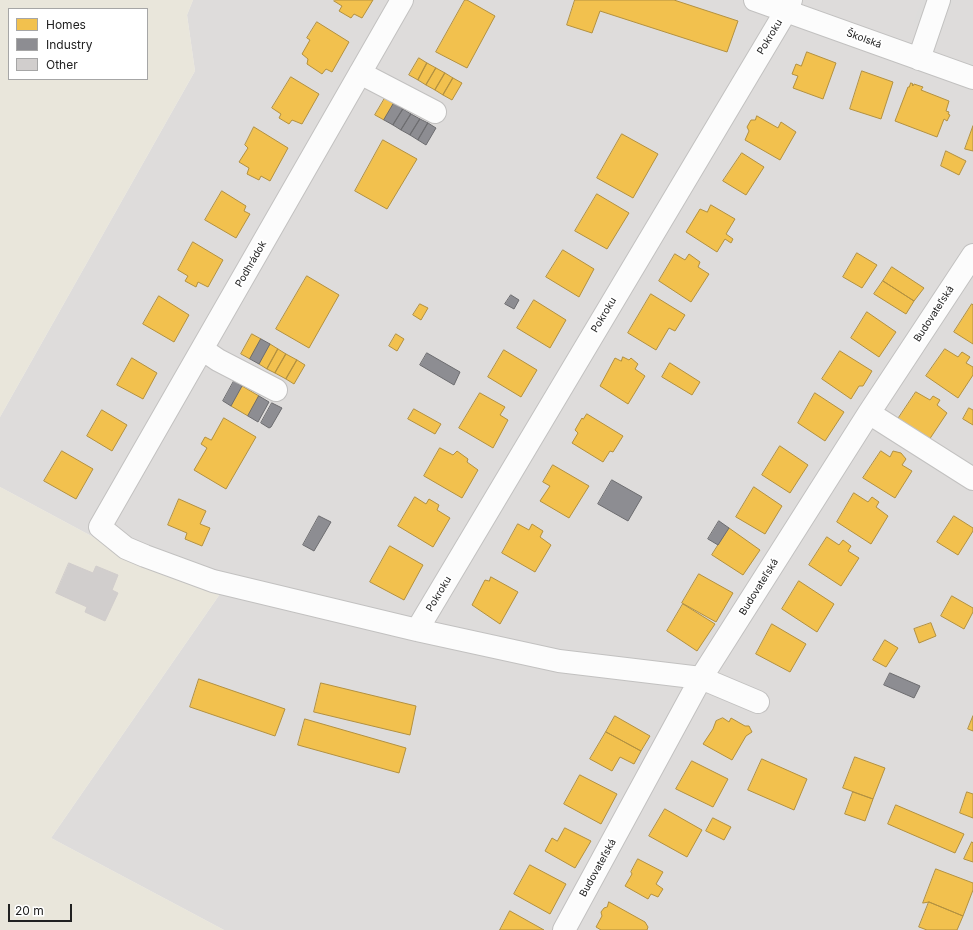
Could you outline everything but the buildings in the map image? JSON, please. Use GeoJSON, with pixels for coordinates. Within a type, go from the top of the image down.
{"type":"FeatureCollection","features":[{"type":"Feature","properties":{"kind":"street","name":"Podhrádok"},"geometry":{"type":"LineString","coordinates":[[402,0],[100,527],[126,548],[213,581],[417,630]]}},
{"type":"Feature","properties":{"kind":"street","name":"Školská"},"geometry":{"type":"LineString","coordinates":[[755,0],[788,6],[973,78]]}},
{"type":"Feature","properties":{"kind":"street"},"geometry":{"type":"LineString","coordinates":[[919,58],[939,0]]}},
{"type":"Feature","properties":{"kind":"street","name":"Pokroku"},"geometry":{"type":"LineString","coordinates":[[417,630],[788,6]]}},
{"type":"Feature","properties":{"kind":"street"},"geometry":{"type":"LineString","coordinates":[[360,73],[435,112]]}},
{"type":"Feature","properties":{"kind":"street","name":"Budovateľská"},"geometry":{"type":"LineString","coordinates":[[564,930],[701,678],[869,413],[973,255]]}},
{"type":"Feature","properties":{"kind":"street"},"geometry":{"type":"LineString","coordinates":[[202,349],[218,360],[276,390]]}},
{"type":"Feature","properties":{"kind":"street"},"geometry":{"type":"LineString","coordinates":[[869,413],[973,479]]}},
{"type":"Feature","properties":{"kind":"street"},"geometry":{"type":"LineString","coordinates":[[417,630],[559,661],[701,678],[758,702]]}},
{"type":"Feature","properties":{"kind":"shaded area"},"geometry":{"type":"Polygon","coordinates":[[[0,0],[193,0],[187,15],[195,71],[0,417],[0,0]]]}},
{"type":"Feature","properties":{"kind":"shaded area"},"geometry":{"type":"Polygon","coordinates":[[[193,0],[973,0],[973,930],[224,930],[51,838],[222,591],[166,576],[0,487],[0,417],[195,71],[187,15],[193,0]]]}},
{"type":"Feature","properties":{"kind":"shaded area"},"geometry":{"type":"Polygon","coordinates":[[[922,0],[953,0],[941,33],[914,23],[922,0]]]}},
{"type":"Feature","properties":{"kind":"shaded area"},"geometry":{"type":"Polygon","coordinates":[[[0,487],[166,576],[222,591],[51,838],[224,930],[0,930],[0,487]]]}}]}
